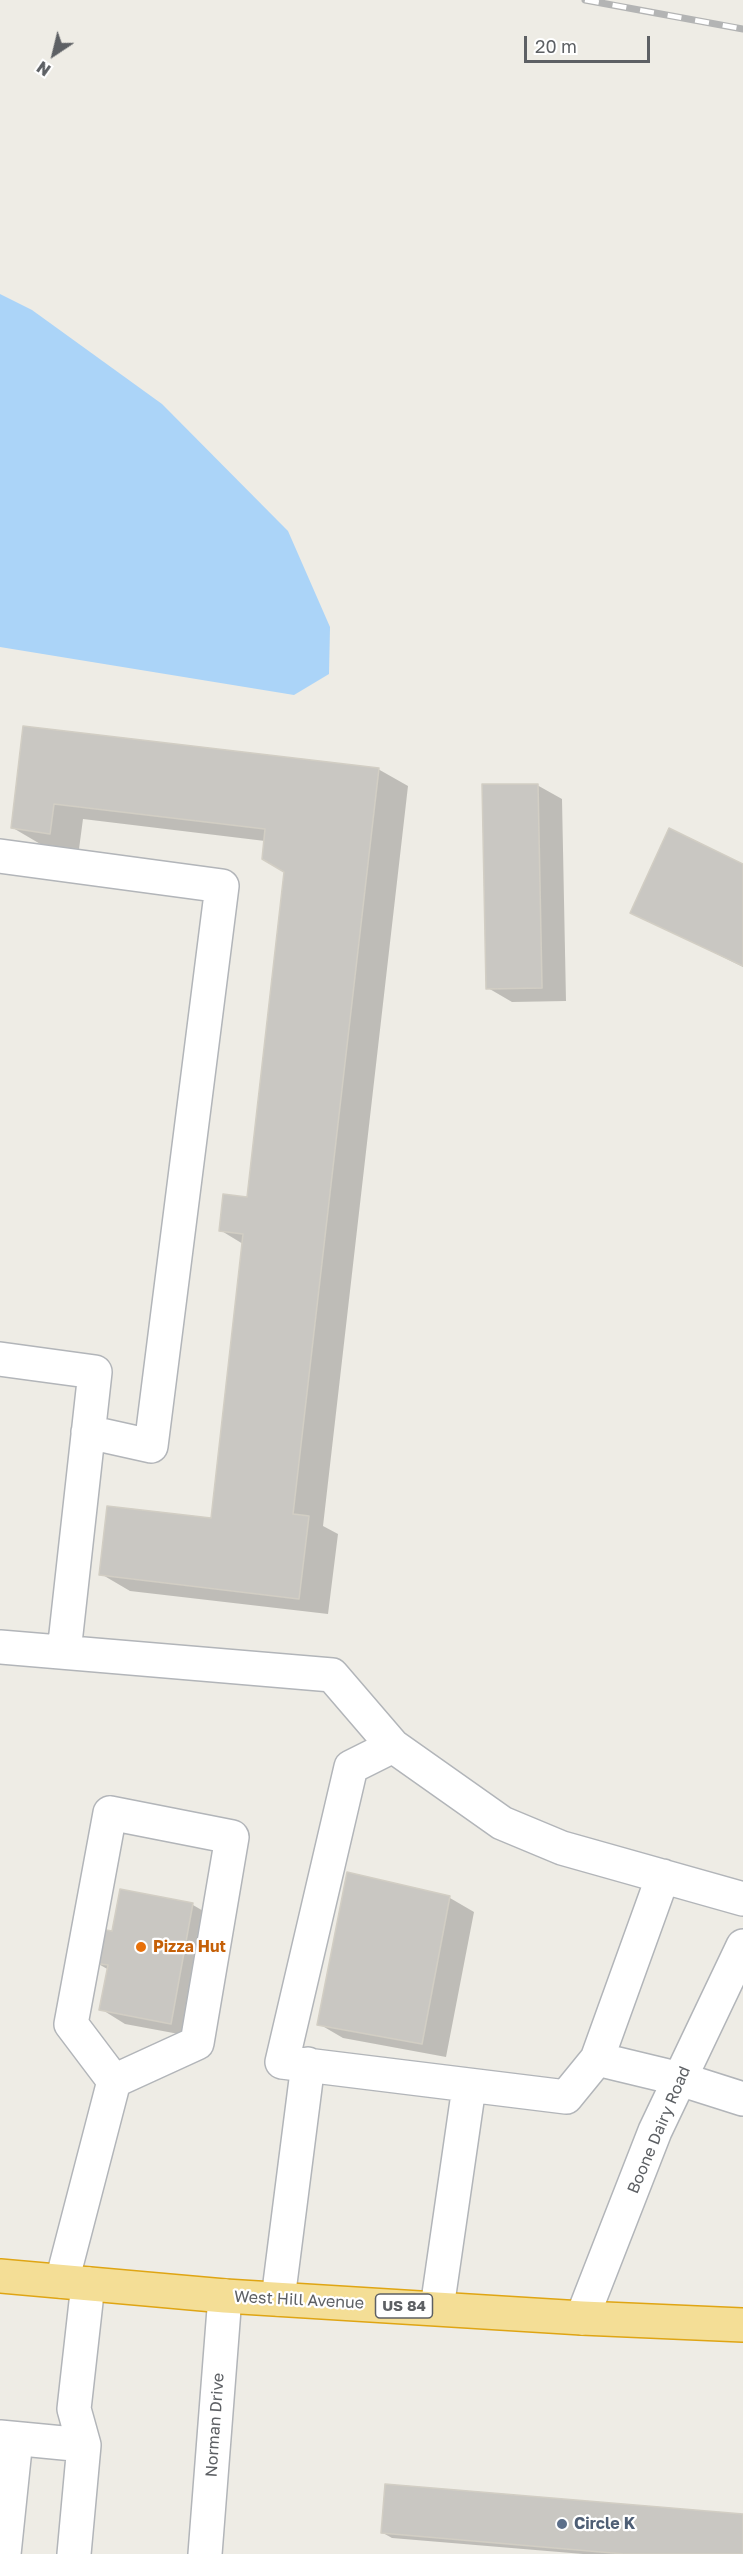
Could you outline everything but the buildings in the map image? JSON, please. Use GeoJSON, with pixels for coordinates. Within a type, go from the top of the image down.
{"type":"FeatureCollection","features":[{"type":"Feature","properties":{"kind":"highway","name":"West Hill Avenue"},"geometry":{"type":"LineString","coordinates":[[0,2276],[278,2299],[582,2318],[743,2325]]}},
{"type":"Feature","properties":{"kind":"street"},"geometry":{"type":"LineString","coordinates":[[0,856],[222,886],[152,1446],[88,1432]]}},
{"type":"Feature","properties":{"kind":"street"},"geometry":{"type":"LineString","coordinates":[[0,1359],[95,1372],[64,1652]]}},
{"type":"Feature","properties":{"kind":"street"},"geometry":{"type":"LineString","coordinates":[[0,1647],[332,1675],[393,1746],[502,1824],[562,1848],[743,1899]]}},
{"type":"Feature","properties":{"kind":"street"},"geometry":{"type":"LineString","coordinates":[[393,1746],[351,1767],[282,2062],[469,2087],[566,2097],[597,2059],[663,1876]]}},
{"type":"Feature","properties":{"kind":"street"},"geometry":{"type":"LineString","coordinates":[[74,2554],[84,2445],[74,2409],[75,2283],[114,2081],[71,2024],[110,1813],[232,1837],[197,2043],[114,2081]]}},
{"type":"Feature","properties":{"kind":"street","name":"Boone Dairy Road"},"geometry":{"type":"LineString","coordinates":[[582,2318],[655,2131],[743,1946]]}},
{"type":"Feature","properties":{"kind":"street"},"geometry":{"type":"LineString","coordinates":[[597,2059],[680,2079],[743,2099]]}},
{"type":"Feature","properties":{"kind":"street"},"geometry":{"type":"LineString","coordinates":[[278,2299],[308,2064]]}},
{"type":"Feature","properties":{"kind":"street"},"geometry":{"type":"LineString","coordinates":[[437,2308],[469,2087]]}},
{"type":"Feature","properties":{"kind":"street","name":"Norman Drive"},"geometry":{"type":"LineString","coordinates":[[205,2554],[225,2295]]}},
{"type":"Feature","properties":{"kind":"street"},"geometry":{"type":"LineString","coordinates":[[4,2554],[8,2438],[84,2445]]}},
{"type":"Feature","properties":{"kind":"water"},"geometry":{"type":"Polygon","coordinates":[[[0,294],[32,310],[162,404],[288,531],[330,627],[329,674],[294,695],[0,647],[0,294]]]}},
{"type":"Feature","properties":{"kind":"railway"},"geometry":{"type":"LineString","coordinates":[[585,0],[743,29]]}},
{"type":"Feature","properties":{"kind":"place","name":"Pizza Hut"},"geometry":{"type":"Point","coordinates":[141,1947]}},
{"type":"Feature","properties":{"kind":"place","name":"Circle K"},"geometry":{"type":"Point","coordinates":[562,2524]}}]}
